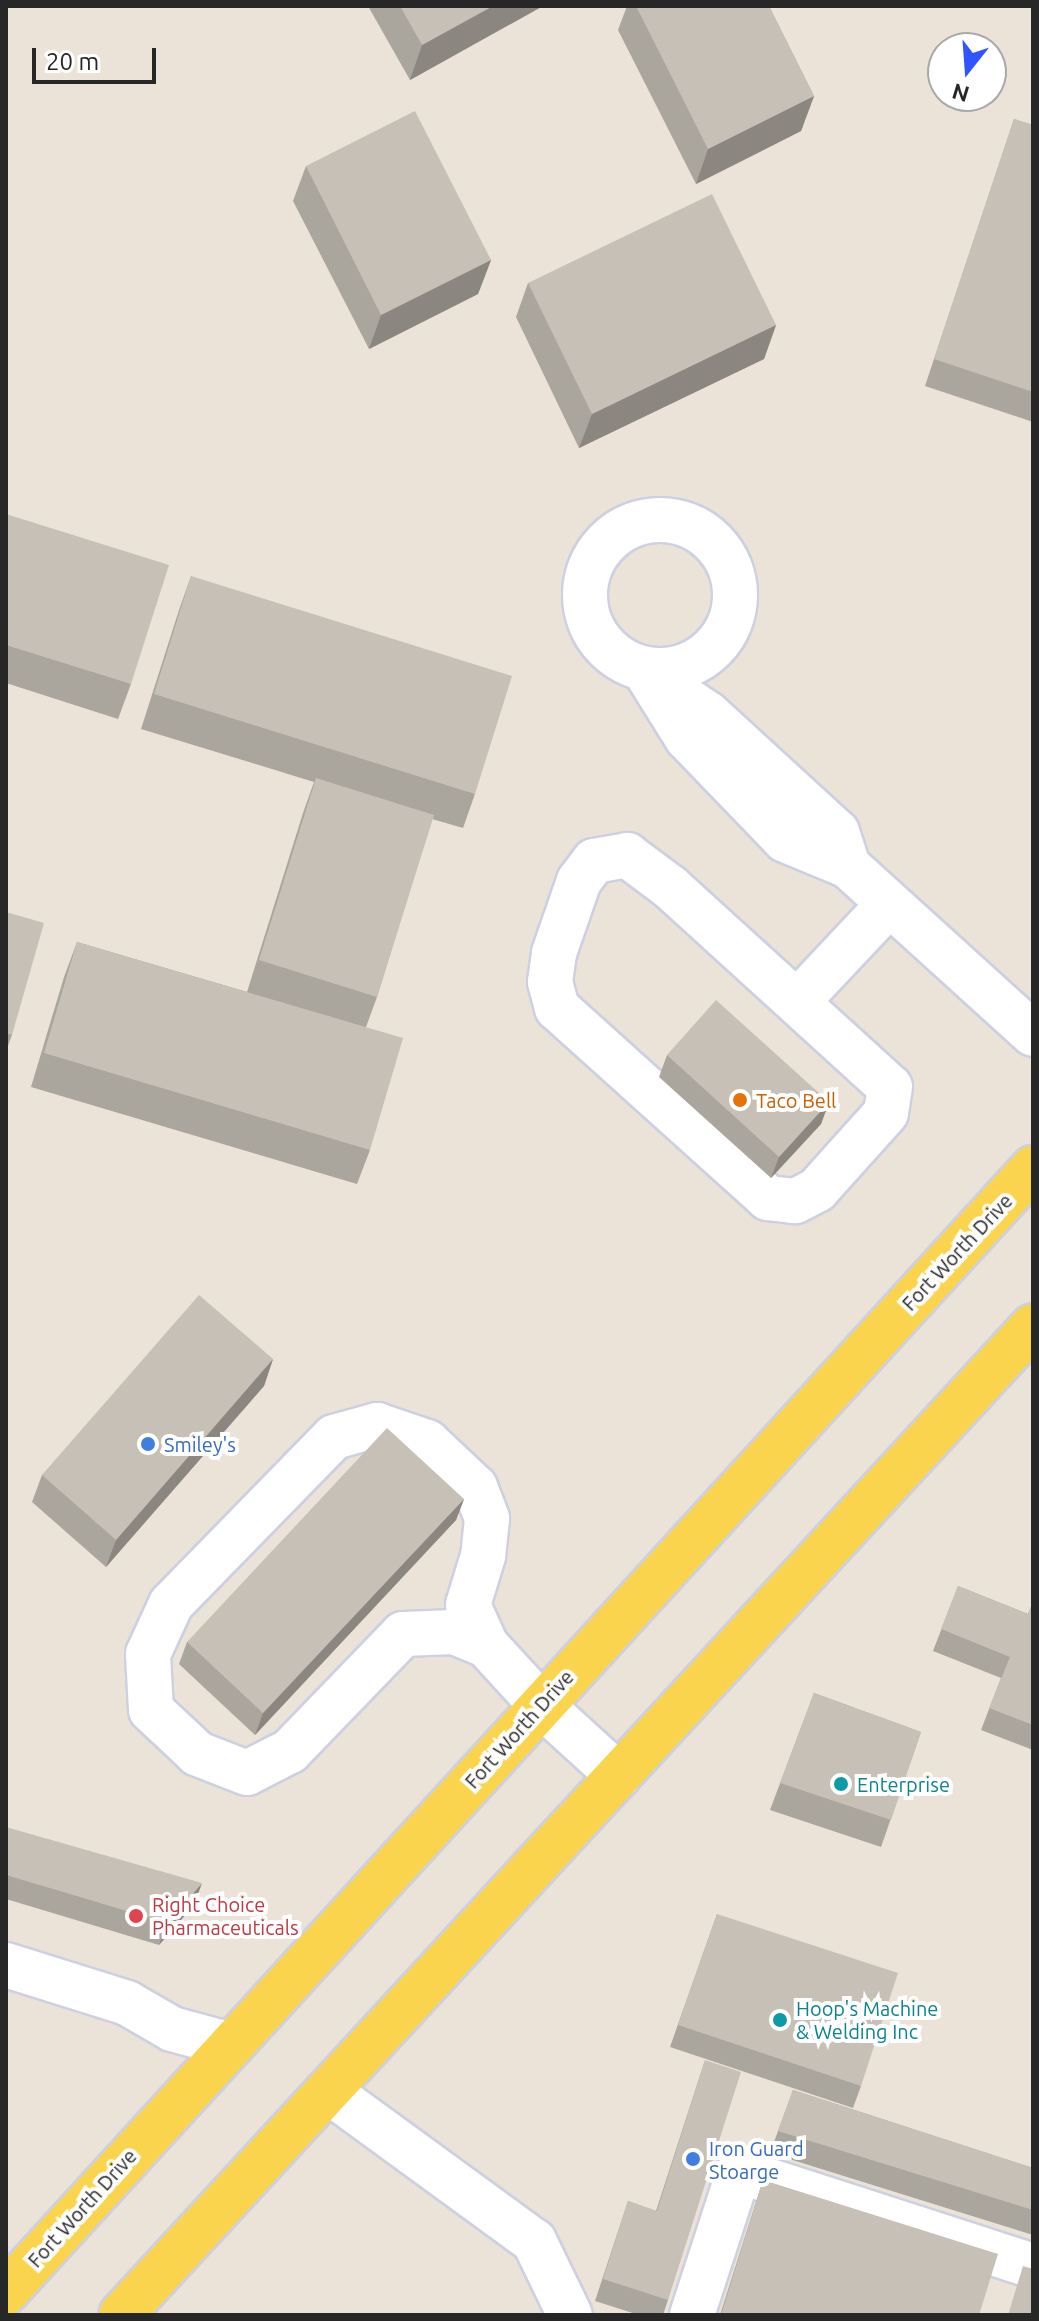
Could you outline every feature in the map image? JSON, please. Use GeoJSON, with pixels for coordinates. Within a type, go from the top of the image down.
{"type":"FeatureCollection","features":[{"type":"Feature","properties":{"kind":"main road","name":"Fort Worth Drive"},"geometry":{"type":"LineString","coordinates":[[6,2292],[1033,1168]]}},
{"type":"Feature","properties":{"kind":"main road"},"geometry":{"type":"LineString","coordinates":[[121,2315],[1033,1326]]}},
{"type":"Feature","properties":{"kind":"lane"},"geometry":{"type":"LineString","coordinates":[[644,669],[687,738],[785,840],[848,866],[1033,1034]]}},
{"type":"Feature","properties":{"kind":"lane"},"geometry":{"type":"LineString","coordinates":[[627,855],[670,887],[797,1002],[890,1087],[886,1113],[817,1190],[795,1201],[768,1198],[557,1008],[550,982],[554,953],[579,881],[594,861],[627,855]]}},
{"type":"Feature","properties":{"kind":"lane"},"geometry":{"type":"LineString","coordinates":[[797,1002],[889,904]]}},
{"type":"Feature","properties":{"kind":"lane"},"geometry":{"type":"LineString","coordinates":[[486,1645],[454,1632],[403,1634],[290,1751],[247,1773],[198,1754],[151,1710],[148,1654],[171,1604],[334,1437],[377,1425],[427,1442],[475,1487],[487,1519],[483,1556],[468,1605],[486,1645],[541,1705],[619,1776]]}},
{"type":"Feature","properties":{"kind":"lane"},"geometry":{"type":"LineString","coordinates":[[6,1965],[127,2003],[172,2029],[231,2045]]}},
{"type":"Feature","properties":{"kind":"lane"},"geometry":{"type":"LineString","coordinates":[[328,2091],[534,2241],[570,2315]]}},
{"type":"Feature","properties":{"kind":"lane"},"geometry":{"type":"LineString","coordinates":[[692,2315],[739,2171],[1033,2266]]}},
{"type":"Feature","properties":{"kind":"building"},"geometry":{"type":"Polygon","coordinates":[[[400,6],[493,6],[422,45],[400,6]]]}},
{"type":"Feature","properties":{"kind":"building"},"geometry":{"type":"Polygon","coordinates":[[[636,6],[769,6],[814,96],[708,149],[636,6]]]}},
{"type":"Feature","properties":{"kind":"building"},"geometry":{"type":"Polygon","coordinates":[[[415,111],[491,260],[381,315],[306,166],[415,111]]]}},
{"type":"Feature","properties":{"kind":"building"},"geometry":{"type":"Polygon","coordinates":[[[1014,119],[1033,125],[1033,392],[934,359],[1014,119]]]}},
{"type":"Feature","properties":{"kind":"building"},"geometry":{"type":"Polygon","coordinates":[[[712,194],[776,325],[592,414],[528,283],[712,194]]]}},
{"type":"Feature","properties":{"kind":"building"},"geometry":{"type":"Polygon","coordinates":[[[6,514],[169,565],[131,684],[6,645],[6,514]]]}},
{"type":"Feature","properties":{"kind":"building"},"geometry":{"type":"Polygon","coordinates":[[[191,576],[512,676],[475,794],[154,694],[191,576]]]}},
{"type":"Feature","properties":{"kind":"building"},"geometry":{"type":"Polygon","coordinates":[[[316,778],[434,815],[377,997],[259,960],[316,778]]]}},
{"type":"Feature","properties":{"kind":"building"},"geometry":{"type":"Polygon","coordinates":[[[6,912],[44,923],[12,1035],[6,1033],[6,912]]]}},
{"type":"Feature","properties":{"kind":"building"},"geometry":{"type":"Polygon","coordinates":[[[77,942],[403,1038],[370,1150],[44,1053],[77,942]]]}},
{"type":"Feature","properties":{"kind":"building","name":"Taco Bell"},"geometry":{"type":"Polygon","coordinates":[[[716,1000],[829,1102],[779,1157],[667,1055],[716,1000]]]}},
{"type":"Feature","properties":{"kind":"building","name":"Smiley's"},"geometry":{"type":"Polygon","coordinates":[[[199,1295],[273,1359],[116,1540],[42,1475],[199,1295]]]}},
{"type":"Feature","properties":{"kind":"building"},"geometry":{"type":"Polygon","coordinates":[[[387,1428],[464,1499],[263,1713],[187,1642],[387,1428]]]}},
{"type":"Feature","properties":{"kind":"building"},"geometry":{"type":"Polygon","coordinates":[[[958,1586],[1028,1614],[1033,1602],[1033,1725],[989,1708],[1010,1657],[941,1629],[958,1586]]]}},
{"type":"Feature","properties":{"kind":"building","name":"Enterprise"},"geometry":{"type":"Polygon","coordinates":[[[814,1693],[921,1732],[891,1820],[780,1783],[814,1693]]]}},
{"type":"Feature","properties":{"kind":"building"},"geometry":{"type":"Polygon","coordinates":[[[6,1827],[202,1883],[167,1923],[6,1875],[6,1827]]]}},
{"type":"Feature","properties":{"kind":"building","name":"Hoop's Machine & Welding Inc"},"geometry":{"type":"Polygon","coordinates":[[[717,1914],[898,1973],[861,2086],[678,2025],[717,1914]]]}},
{"type":"Feature","properties":{"kind":"building","name":"Iron Guard Stoarge"},"geometry":{"type":"Polygon","coordinates":[[[705,2060],[741,2072],[668,2300],[603,2279],[628,2201],[657,2211],[705,2060]]]}},
{"type":"Feature","properties":{"kind":"building"},"geometry":{"type":"Polygon","coordinates":[[[793,2090],[1033,2168],[1033,2210],[778,2131],[793,2090]]]}},
{"type":"Feature","properties":{"kind":"building"},"geometry":{"type":"Polygon","coordinates":[[[763,2180],[998,2254],[979,2315],[721,2315],[763,2180]]]}},
{"type":"Feature","properties":{"kind":"building"},"geometry":{"type":"Polygon","coordinates":[[[1023,2266],[1033,2269],[1033,2315],[1008,2315],[1023,2266]]]}},
{"type":"Feature","properties":{"kind":"place","name":"Taco Bell"},"geometry":{"type":"Point","coordinates":[740,1100]}},
{"type":"Feature","properties":{"kind":"place","name":"Smiley's"},"geometry":{"type":"Point","coordinates":[148,1444]}},
{"type":"Feature","properties":{"kind":"place","name":"Enterprise"},"geometry":{"type":"Point","coordinates":[841,1784]}},
{"type":"Feature","properties":{"kind":"place","name":"Right Choice Pharmaceuticals"},"geometry":{"type":"Point","coordinates":[136,1916]}},
{"type":"Feature","properties":{"kind":"place","name":"Hoop's Machine & Welding Inc"},"geometry":{"type":"Point","coordinates":[780,2020]}},
{"type":"Feature","properties":{"kind":"place","name":"Iron Guard Stoarge"},"geometry":{"type":"Point","coordinates":[693,2159]}}]}
